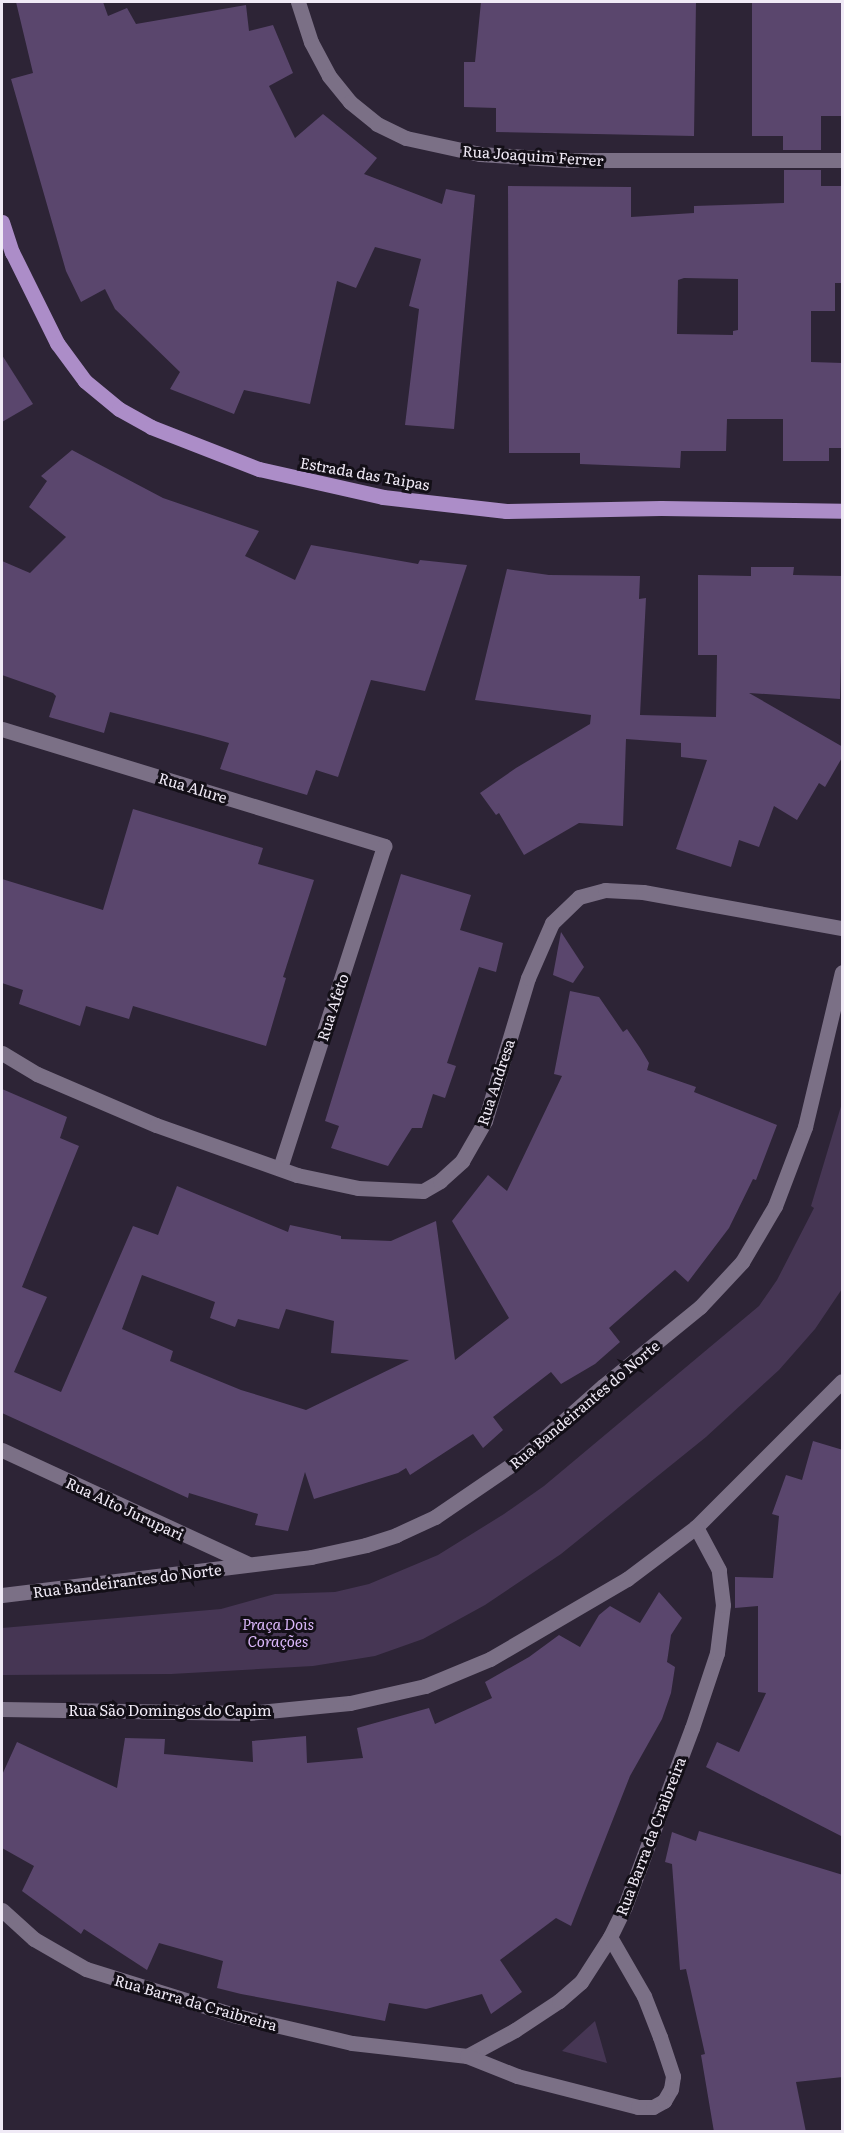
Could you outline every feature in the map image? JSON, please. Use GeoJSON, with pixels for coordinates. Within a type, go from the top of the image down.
{"type":"FeatureCollection","features":[{"type":"Feature","properties":{"kind":"main road","name":"Estrada das Taipas"},"geometry":{"type":"LineString","coordinates":[[2,222],[12,252],[57,344],[85,381],[119,409],[151,427],[259,469],[383,497],[506,511],[661,508],[843,511]]}},
{"type":"Feature","properties":{"kind":"street","name":"Rua Joaquim Ferrer"},"geometry":{"type":"LineString","coordinates":[[298,2],[311,42],[329,76],[350,102],[377,124],[406,138],[480,154],[530,158],[843,160]]}},
{"type":"Feature","properties":{"kind":"street","name":"Rua Alure"},"geometry":{"type":"LineString","coordinates":[[2,729],[384,846]]}},
{"type":"Feature","properties":{"kind":"street","name":"Rua Afeto"},"geometry":{"type":"LineString","coordinates":[[280,1168],[384,846]]}},
{"type":"Feature","properties":{"kind":"street","name":"Rua Andresa"},"geometry":{"type":"LineString","coordinates":[[2,1053],[37,1074],[156,1125],[280,1168],[326,1182],[376,1190],[423,1191],[440,1181],[462,1161],[484,1121],[528,978],[552,922],[579,897],[605,890],[643,892],[843,928]]}},
{"type":"Feature","properties":{"kind":"street","name":"Rua Bandeirantes do Norte"},"geometry":{"type":"LineString","coordinates":[[2,1595],[320,1555],[366,1545],[396,1535],[435,1517],[524,1457],[603,1386],[700,1307],[742,1262],[775,1206],[805,1127],[843,972]]}},
{"type":"Feature","properties":{"kind":"street","name":"Rua São Domingos do Capim"},"geometry":{"type":"LineString","coordinates":[[2,1709],[249,1713],[351,1703],[425,1686],[490,1659],[608,1590],[696,1527],[843,1381]]}},
{"type":"Feature","properties":{"kind":"street","name":"Rua Alto Jurupari"},"geometry":{"type":"LineString","coordinates":[[2,1450],[249,1564]]}},
{"type":"Feature","properties":{"kind":"street","name":"Rua Barra da Craibreira"},"geometry":{"type":"LineString","coordinates":[[2,1910],[34,1939],[86,1969],[237,2016],[352,2043],[467,2056],[515,2030],[559,2001],[581,1982],[610,1937],[625,1906],[692,1728],[717,1653],[723,1605],[719,1570],[696,1527]]}},
{"type":"Feature","properties":{"kind":"street"},"geometry":{"type":"LineString","coordinates":[[467,2056],[517,2076],[638,2107],[653,2107],[664,2101],[671,2089],[673,2076],[644,1996],[610,1937]]}},
{"type":"Feature","properties":{"kind":"green space","name":"Praça Dois Corações"},"geometry":{"type":"Polygon","coordinates":[[[842,1103],[842,1289],[815,1329],[779,1370],[706,1437],[561,1554],[485,1605],[423,1639],[375,1656],[313,1666],[171,1674],[2,1675],[2,1628],[221,1609],[275,1594],[335,1592],[369,1584],[438,1555],[504,1514],[544,1486],[759,1306],[777,1280],[814,1208],[811,1206],[842,1103]]]}},
{"type":"Feature","properties":{"kind":"green space"},"geometry":{"type":"Polygon","coordinates":[[[595,2021],[607,2063],[562,2051],[595,2021]]]}},
{"type":"Feature","properties":{"kind":"building"},"geometry":{"type":"Polygon","coordinates":[[[16,2],[103,2],[108,16],[127,8],[136,24],[246,5],[249,31],[273,25],[293,73],[269,86],[295,138],[323,114],[377,158],[364,174],[442,204],[446,189],[475,195],[454,429],[405,425],[419,309],[409,306],[421,259],[375,247],[356,288],[337,281],[310,404],[244,390],[234,414],[170,389],[180,372],[115,309],[105,289],[81,302],[66,271],[11,79],[33,73],[16,2]]]}},
{"type":"Feature","properties":{"kind":"building"},"geometry":{"type":"Polygon","coordinates":[[[481,2],[696,2],[694,136],[496,132],[496,108],[464,107],[464,62],[475,62],[481,2]]]}},
{"type":"Feature","properties":{"kind":"building"},"geometry":{"type":"Polygon","coordinates":[[[752,2],[843,2],[843,116],[821,116],[821,150],[783,150],[783,136],[752,136],[752,2]]]}},
{"type":"Feature","properties":{"kind":"building"},"geometry":{"type":"Polygon","coordinates":[[[784,170],[821,170],[821,186],[843,186],[843,283],[835,283],[835,311],[811,311],[811,362],[843,363],[843,448],[829,448],[829,461],[783,461],[783,419],[727,419],[726,451],[681,451],[680,468],[580,464],[580,453],[509,453],[508,186],[631,187],[631,217],[694,213],[694,206],[784,203],[784,170]],[[684,278],[678,280],[677,334],[733,335],[733,331],[738,330],[738,279],[684,278]]]}},
{"type":"Feature","properties":{"kind":"building"},"geometry":{"type":"Polygon","coordinates":[[[2,355],[33,404],[2,422],[2,355]]]}},
{"type":"Feature","properties":{"kind":"building"},"geometry":{"type":"Polygon","coordinates":[[[72,450],[163,498],[259,531],[245,556],[295,580],[311,545],[418,564],[420,560],[467,565],[425,691],[371,680],[338,777],[316,770],[307,795],[220,769],[229,743],[110,712],[104,733],[49,717],[56,696],[53,693],[2,675],[2,561],[30,573],[66,537],[29,507],[47,481],[41,476],[72,450]]]}},
{"type":"Feature","properties":{"kind":"building"},"geometry":{"type":"Polygon","coordinates":[[[751,567],[794,567],[793,575],[843,576],[840,699],[749,693],[843,747],[843,756],[825,787],[819,783],[797,820],[774,806],[759,847],[739,840],[731,867],[676,849],[707,760],[681,757],[681,743],[626,739],[623,826],[579,823],[524,855],[499,813],[496,815],[480,793],[516,768],[590,724],[591,715],[475,700],[507,569],[549,575],[640,576],[639,599],[646,598],[640,715],[716,717],[717,655],[698,655],[698,575],[751,576],[751,567]]]}},
{"type":"Feature","properties":{"kind":"building"},"geometry":{"type":"Polygon","coordinates":[[[133,809],[263,848],[258,864],[314,880],[283,977],[286,978],[266,1046],[133,1006],[129,1019],[86,1006],[80,1026],[19,1004],[23,990],[2,983],[2,879],[103,910],[133,809]]]}},
{"type":"Feature","properties":{"kind":"building"},"geometry":{"type":"Polygon","coordinates":[[[401,874],[471,895],[460,930],[503,943],[496,972],[479,967],[447,1063],[456,1066],[445,1098],[433,1094],[422,1128],[412,1128],[388,1166],[331,1148],[339,1126],[325,1121],[401,874]]]}},
{"type":"Feature","properties":{"kind":"building"},"geometry":{"type":"Polygon","coordinates":[[[561,932],[584,967],[573,983],[553,975],[561,932]]]}},
{"type":"Feature","properties":{"kind":"building"},"geometry":{"type":"Polygon","coordinates":[[[570,991],[599,997],[623,1032],[627,1029],[640,1048],[649,1063],[647,1070],[696,1087],[694,1092],[777,1125],[756,1180],[753,1179],[729,1228],[688,1282],[675,1270],[609,1328],[620,1342],[595,1364],[561,1384],[551,1372],[493,1417],[503,1430],[483,1448],[473,1434],[410,1475],[406,1468],[398,1473],[314,1499],[305,1472],[288,1531],[255,1525],[258,1514],[189,1493],[188,1498],[2,1413],[2,1089],[67,1117],[60,1138],[79,1146],[22,1287],[47,1297],[14,1372],[61,1392],[133,1226],[158,1235],[177,1186],[288,1232],[290,1225],[341,1236],[341,1239],[391,1241],[436,1221],[455,1360],[509,1318],[452,1221],[488,1175],[507,1191],[562,1076],[554,1074],[570,991]],[[142,1275],[122,1329],[173,1351],[170,1361],[241,1390],[306,1410],[409,1360],[331,1353],[334,1321],[286,1309],[279,1329],[238,1319],[235,1327],[210,1318],[215,1302],[142,1275]]]}},
{"type":"Feature","properties":{"kind":"building"},"geometry":{"type":"Polygon","coordinates":[[[813,1441],[843,1450],[843,1837],[706,1767],[717,1742],[739,1752],[766,1693],[758,1692],[758,1606],[735,1608],[735,1577],[773,1578],[779,1516],[772,1514],[786,1475],[802,1480],[813,1441]]]}},
{"type":"Feature","properties":{"kind":"building"},"geometry":{"type":"Polygon","coordinates":[[[659,1592],[682,1618],[671,1635],[667,1662],[675,1667],[671,1693],[662,1719],[630,1776],[571,1926],[556,1918],[500,1960],[522,1992],[491,2014],[482,1994],[426,2009],[389,2003],[385,2021],[241,1994],[217,1988],[223,1961],[159,1943],[147,1970],[84,1929],[81,1934],[22,1891],[34,1866],[2,1848],[2,1775],[17,1742],[117,1788],[125,1738],[165,1739],[164,1754],[253,1762],[252,1741],[306,1736],[307,1763],[363,1758],[357,1728],[429,1708],[435,1724],[492,1698],[485,1682],[529,1657],[559,1635],[580,1647],[599,1615],[610,1606],[640,1623],[659,1592]]]}},
{"type":"Feature","properties":{"kind":"building"},"geometry":{"type":"Polygon","coordinates":[[[699,1831],[843,1875],[843,2077],[796,2082],[806,2132],[714,2132],[701,2055],[705,2054],[686,1969],[680,1970],[672,1864],[665,1862],[672,1832],[696,1841],[699,1831]]]}}]}
